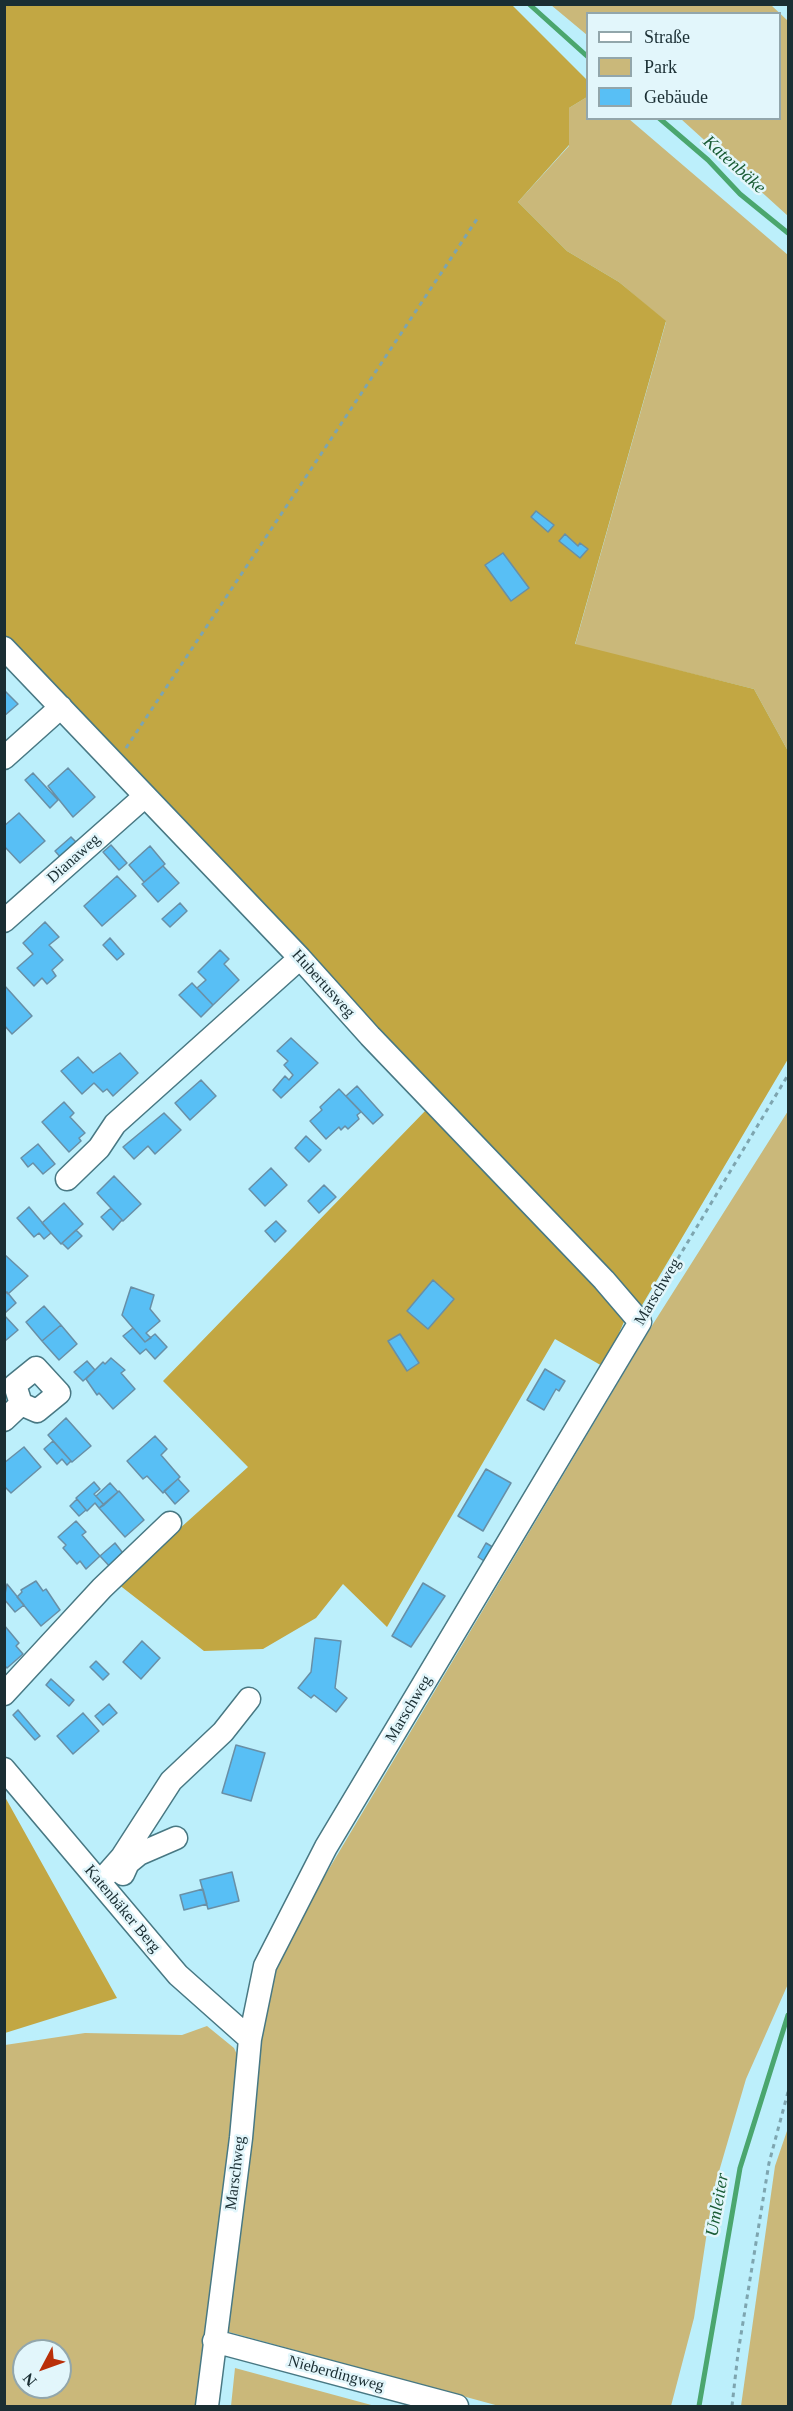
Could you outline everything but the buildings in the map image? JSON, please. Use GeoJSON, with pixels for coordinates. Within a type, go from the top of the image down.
{"type":"FeatureCollection","features":[{"type":"Feature","properties":{"kind":"street","name":"Hubertusweg"},"geometry":{"type":"LineString","coordinates":[[5,649],[604,1280],[640,1322]]}},
{"type":"Feature","properties":{"kind":"street"},"geometry":{"type":"LineString","coordinates":[[4,758],[61,707]]}},
{"type":"Feature","properties":{"kind":"street","name":"Dianaweg"},"geometry":{"type":"LineString","coordinates":[[4,921],[144,796]]}},
{"type":"Feature","properties":{"kind":"street"},"geometry":{"type":"LineString","coordinates":[[67,1179],[99,1148],[115,1124],[300,958]]}},
{"type":"Feature","properties":{"kind":"street","name":"Marschweg"},"geometry":{"type":"LineString","coordinates":[[207,2406],[241,2138],[250,2039],[265,1966],[326,1847],[640,1322]]}},
{"type":"Feature","properties":{"kind":"street"},"geometry":{"type":"LineString","coordinates":[[4,1420],[21,1404]]}},
{"type":"Feature","properties":{"kind":"street"},"geometry":{"type":"LineString","coordinates":[[4,1694],[102,1588],[170,1523]]}},
{"type":"Feature","properties":{"kind":"street"},"geometry":{"type":"LineString","coordinates":[[106,1889],[122,1857],[171,1781],[223,1732],[249,1699]]}},
{"type":"Feature","properties":{"kind":"street","name":"Katenbäker Berg"},"geometry":{"type":"LineString","coordinates":[[4,1769],[178,1975],[250,2039]]}},
{"type":"Feature","properties":{"kind":"street"},"geometry":{"type":"LineString","coordinates":[[106,1889],[128,1863],[139,1854],[176,1838]]}},
{"type":"Feature","properties":{"kind":"street","name":"Nieberdingweg"},"geometry":{"type":"LineString","coordinates":[[214,2341],[457,2406]]}},
{"type":"Feature","properties":{"kind":"path"},"geometry":{"type":"LineString","coordinates":[[112,763],[135,738],[479,216]]}},
{"type":"Feature","properties":{"kind":"path","name":"Marschweg"},"geometry":{"type":"LineString","coordinates":[[640,1322],[789,1075]]}},
{"type":"Feature","properties":{"kind":"path"},"geometry":{"type":"LineString","coordinates":[[732,2406],[738,2353],[770,2163],[789,2092]]}},
{"type":"Feature","properties":{"kind":"green space"},"geometry":{"type":"Polygon","coordinates":[[[551,5],[771,5],[778,12],[586,12],[586,34],[551,5]]]}},
{"type":"Feature","properties":{"kind":"green space"},"geometry":{"type":"Polygon","coordinates":[[[781,14],[788,21],[788,216],[682,120],[781,120],[781,14]]]}},
{"type":"Feature","properties":{"kind":"green space"},"geometry":{"type":"Polygon","coordinates":[[[586,98],[586,120],[630,120],[788,255],[788,751],[754,689],[575,645],[666,322],[619,282],[567,251],[518,202],[569,146],[569,108],[586,98]]]}},
{"type":"Feature","properties":{"kind":"green space"},"geometry":{"type":"Polygon","coordinates":[[[788,1111],[788,1984],[746,2079],[713,2192],[694,2318],[671,2406],[499,2406],[225,2331],[270,1968],[653,1324],[788,1111]]]}},
{"type":"Feature","properties":{"kind":"green space"},"geometry":{"type":"Polygon","coordinates":[[[207,2026],[234,2048],[240,2061],[199,2406],[5,2406],[5,2045],[85,2033],[182,2035],[207,2026]]]}},
{"type":"Feature","properties":{"kind":"green space"},"geometry":{"type":"Polygon","coordinates":[[[788,2128],[788,2406],[741,2406],[775,2166],[788,2128]]]}},
{"type":"Feature","properties":{"kind":"green space"},"geometry":{"type":"Polygon","coordinates":[[[235,2368],[375,2406],[231,2406],[235,2368]]]}},
{"type":"Feature","properties":{"kind":"shaded area"},"geometry":{"type":"Polygon","coordinates":[[[5,5],[512,5],[586,79],[586,98],[569,108],[569,145],[518,202],[567,251],[619,282],[666,321],[575,644],[754,689],[788,751],[788,1059],[638,1312],[5,640],[5,5]]]}},
{"type":"Feature","properties":{"kind":"shaded area"},"geometry":{"type":"Polygon","coordinates":[[[428,1108],[627,1315],[604,1367],[555,1339],[387,1627],[343,1584],[316,1618],[263,1649],[204,1651],[118,1584],[248,1467],[163,1381],[428,1108]]]}},
{"type":"Feature","properties":{"kind":"shaded area"},"geometry":{"type":"Polygon","coordinates":[[[5,1797],[117,1998],[4,2033],[5,1797]]]}},
{"type":"Feature","properties":{"kind":"waterway","name":"Katenbäke"},"geometry":{"type":"LineString","coordinates":[[529,4],[586,55]]}},
{"type":"Feature","properties":{"kind":"waterway","name":"Katenbäke"},"geometry":{"type":"LineString","coordinates":[[661,120],[708,160],[740,194],[788,233]]}},
{"type":"Feature","properties":{"kind":"waterway","name":"Umleiter"},"geometry":{"type":"LineString","coordinates":[[699,2406],[740,2168],[788,2015]]}}]}
